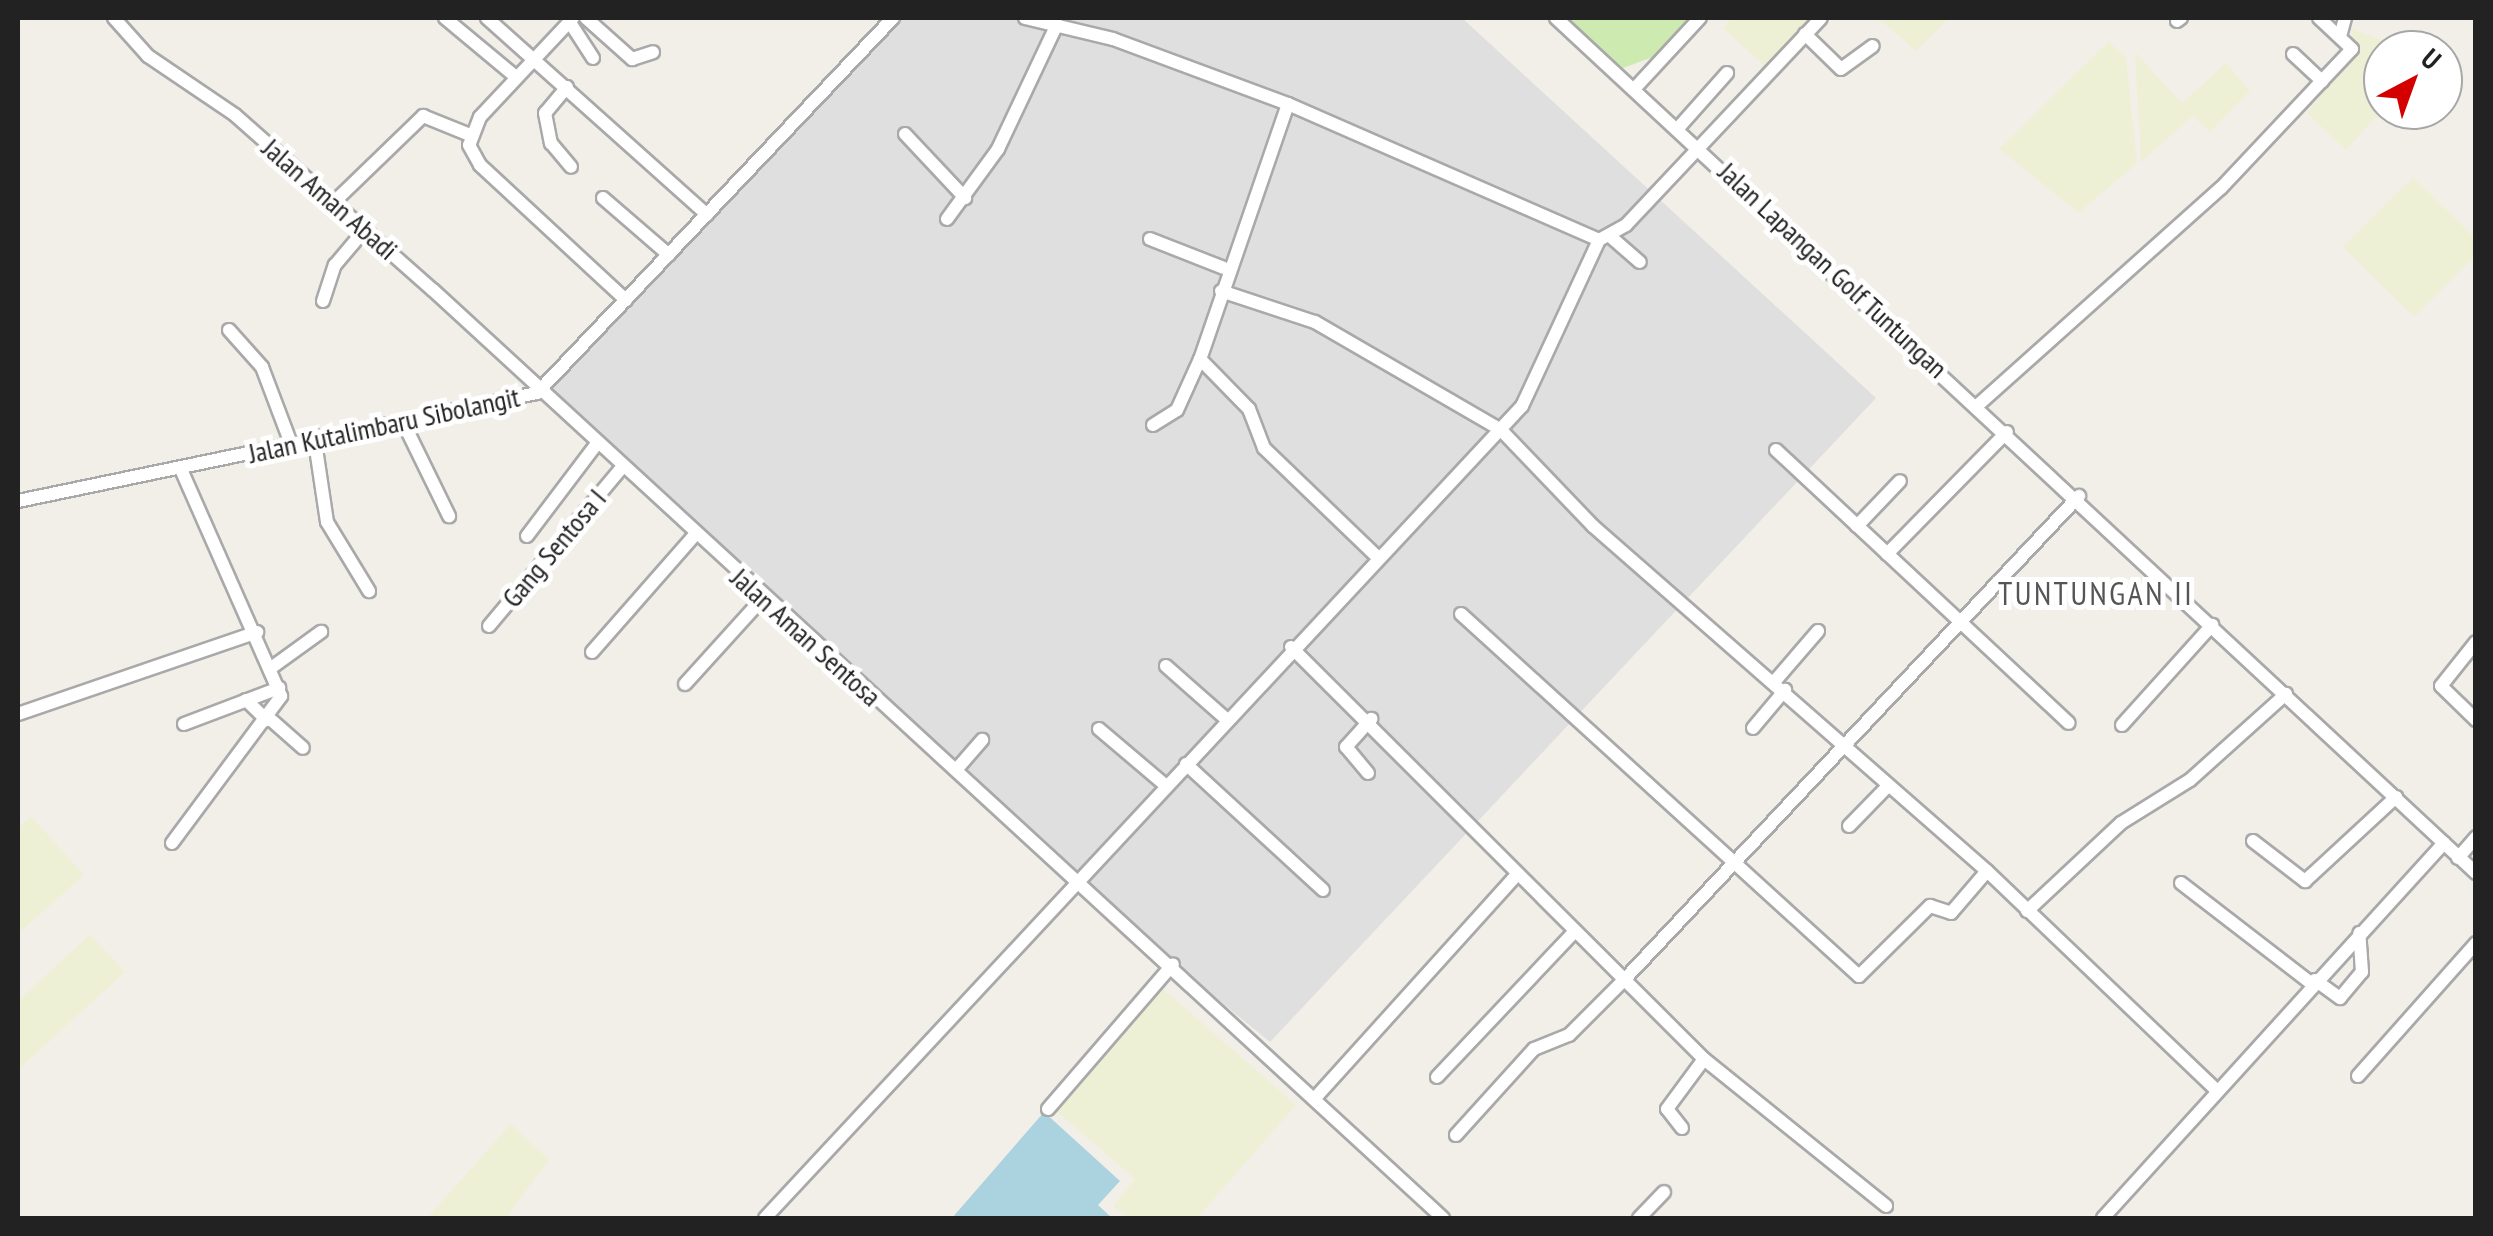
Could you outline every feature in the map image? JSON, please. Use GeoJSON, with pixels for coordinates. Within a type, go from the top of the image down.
{"type":"FeatureCollection","features":[{"type":"Feature","properties":{"kind":"street","name":"Jalan Aman Abadi"},"geometry":{"type":"LineString","coordinates":[[114,18],[148,56],[234,115],[537,393]]}},
{"type":"Feature","properties":{"kind":"street"},"geometry":{"type":"LineString","coordinates":[[445,18],[516,76]]}},
{"type":"Feature","properties":{"kind":"street"},"geometry":{"type":"LineString","coordinates":[[487,18],[706,216]]}},
{"type":"Feature","properties":{"kind":"street"},"geometry":{"type":"LineString","coordinates":[[586,18],[632,59],[653,52]]}},
{"type":"Feature","properties":{"kind":"street","name":"Jalan Kutalimbaru Sibolangit"},"geometry":{"type":"LineString","coordinates":[[18,501],[314,436],[537,393],[893,18]]}},
{"type":"Feature","properties":{"kind":"street"},"geometry":{"type":"LineString","coordinates":[[1026,18],[1056,24],[1288,104],[1605,239],[1640,262]]}},
{"type":"Feature","properties":{"kind":"street"},"geometry":{"type":"LineString","coordinates":[[1556,18],[1699,144],[1822,18]]}},
{"type":"Feature","properties":{"kind":"street"},"geometry":{"type":"LineString","coordinates":[[1636,87],[1700,18]]}},
{"type":"Feature","properties":{"kind":"street"},"geometry":{"type":"LineString","coordinates":[[1978,405],[2221,188],[2352,50],[2341,33],[2319,18]]}},
{"type":"Feature","properties":{"kind":"street"},"geometry":{"type":"LineString","coordinates":[[2341,33],[2345,18]]}},
{"type":"Feature","properties":{"kind":"street"},"geometry":{"type":"LineString","coordinates":[[470,135],[516,76],[571,19],[592,58]]}},
{"type":"Feature","properties":{"kind":"street"},"geometry":{"type":"LineString","coordinates":[[946,219],[998,149],[1056,24]]}},
{"type":"Feature","properties":{"kind":"street"},"geometry":{"type":"LineString","coordinates":[[1806,34],[1840,69],[1872,46]]}},
{"type":"Feature","properties":{"kind":"street"},"geometry":{"type":"LineString","coordinates":[[2293,54],[2322,81]]}},
{"type":"Feature","properties":{"kind":"street"},"geometry":{"type":"LineString","coordinates":[[1680,126],[1726,73]]}},
{"type":"Feature","properties":{"kind":"street"},"geometry":{"type":"LineString","coordinates":[[567,87],[545,113],[551,144],[571,167]]}},
{"type":"Feature","properties":{"kind":"street"},"geometry":{"type":"LineString","coordinates":[[1154,425],[1177,410],[1200,359],[1224,268],[1288,104]]}},
{"type":"Feature","properties":{"kind":"street"},"geometry":{"type":"LineString","coordinates":[[332,204],[423,116],[470,135]]}},
{"type":"Feature","properties":{"kind":"street"},"geometry":{"type":"LineString","coordinates":[[904,134],[965,198]]}},
{"type":"Feature","properties":{"kind":"street"},"geometry":{"type":"LineString","coordinates":[[470,135],[480,166],[626,300]]}},
{"type":"Feature","properties":{"kind":"street","name":"Jalan Lapangan Golf Tuntungan"},"geometry":{"type":"LineString","coordinates":[[765,1218],[1375,556],[1501,430],[1525,402],[1605,239],[1699,144],[2079,496],[2474,871]]}},
{"type":"Feature","properties":{"kind":"street"},"geometry":{"type":"LineString","coordinates":[[603,198],[669,255]]}},
{"type":"Feature","properties":{"kind":"street"},"geometry":{"type":"LineString","coordinates":[[323,302],[335,265],[362,233]]}},
{"type":"Feature","properties":{"kind":"street"},"geometry":{"type":"LineString","coordinates":[[1150,238],[1224,268]]}},
{"type":"Feature","properties":{"kind":"street"},"geometry":{"type":"LineString","coordinates":[[1221,291],[1316,322],[1501,430],[1593,526],[1780,685],[1888,786],[1988,871],[2217,1091]]}},
{"type":"Feature","properties":{"kind":"street"},"geometry":{"type":"LineString","coordinates":[[229,330],[262,367],[290,441]]}},
{"type":"Feature","properties":{"kind":"street"},"geometry":{"type":"LineString","coordinates":[[1200,359],[1249,409],[1264,448],[1375,556]]}},
{"type":"Feature","properties":{"kind":"street","name":"Jalan Aman Sentosa"},"geometry":{"type":"LineString","coordinates":[[537,393],[1173,964],[1443,1218]]}},
{"type":"Feature","properties":{"kind":"street"},"geometry":{"type":"LineString","coordinates":[[402,422],[448,516]]}},
{"type":"Feature","properties":{"kind":"street"},"geometry":{"type":"LineString","coordinates":[[1887,554],[2008,432]]}},
{"type":"Feature","properties":{"kind":"street"},"geometry":{"type":"LineString","coordinates":[[314,436],[327,522],[369,591]]}},
{"type":"Feature","properties":{"kind":"street"},"geometry":{"type":"LineString","coordinates":[[526,536],[595,446]]}},
{"type":"Feature","properties":{"kind":"street"},"geometry":{"type":"LineString","coordinates":[[1776,450],[2069,723]]}},
{"type":"Feature","properties":{"kind":"street"},"geometry":{"type":"LineString","coordinates":[[172,843],[268,719],[279,688],[181,468]]}},
{"type":"Feature","properties":{"kind":"street","name":"Gang Sentosa I"},"geometry":{"type":"LineString","coordinates":[[489,626],[620,470]]}},
{"type":"Feature","properties":{"kind":"street"},"geometry":{"type":"LineString","coordinates":[[1856,526],[1900,481]]}},
{"type":"Feature","properties":{"kind":"street"},"geometry":{"type":"LineString","coordinates":[[1456,1135],[1534,1048],[1569,1035],[1623,981],[2079,496]]}},
{"type":"Feature","properties":{"kind":"street"},"geometry":{"type":"LineString","coordinates":[[592,652],[694,536]]}},
{"type":"Feature","properties":{"kind":"street"},"geometry":{"type":"LineString","coordinates":[[685,684],[762,598]]}},
{"type":"Feature","properties":{"kind":"street"},"geometry":{"type":"LineString","coordinates":[[1462,614],[1863,976],[1930,906],[1948,915],[1988,871]]}},
{"type":"Feature","properties":{"kind":"street"},"geometry":{"type":"LineString","coordinates":[[2122,725],[2212,625]]}},
{"type":"Feature","properties":{"kind":"street"},"geometry":{"type":"LineString","coordinates":[[1752,728],[1818,631]]}},
{"type":"Feature","properties":{"kind":"street"},"geometry":{"type":"LineString","coordinates":[[18,714],[257,632]]}},
{"type":"Feature","properties":{"kind":"street"},"geometry":{"type":"LineString","coordinates":[[271,668],[321,632]]}},
{"type":"Feature","properties":{"kind":"street"},"geometry":{"type":"LineString","coordinates":[[2476,642],[2442,686],[2476,720]]}},
{"type":"Feature","properties":{"kind":"street"},"geometry":{"type":"LineString","coordinates":[[1291,647],[1370,719],[1572,934],[1704,1059],[1886,1206]]}},
{"type":"Feature","properties":{"kind":"street"},"geometry":{"type":"LineString","coordinates":[[1166,666],[1224,718]]}},
{"type":"Feature","properties":{"kind":"street"},"geometry":{"type":"LineString","coordinates":[[184,724],[279,688]]}},
{"type":"Feature","properties":{"kind":"street"},"geometry":{"type":"LineString","coordinates":[[2027,911],[2121,823],[2190,780],[2286,694]]}},
{"type":"Feature","properties":{"kind":"street"},"geometry":{"type":"LineString","coordinates":[[246,700],[303,748]]}},
{"type":"Feature","properties":{"kind":"street"},"geometry":{"type":"LineString","coordinates":[[1368,773],[1346,746],[1370,719]]}},
{"type":"Feature","properties":{"kind":"street"},"geometry":{"type":"LineString","coordinates":[[1099,728],[1165,785]]}},
{"type":"Feature","properties":{"kind":"street"},"geometry":{"type":"LineString","coordinates":[[956,770],[982,740]]}},
{"type":"Feature","properties":{"kind":"street"},"geometry":{"type":"LineString","coordinates":[[1186,764],[1323,890]]}},
{"type":"Feature","properties":{"kind":"street"},"geometry":{"type":"LineString","coordinates":[[1849,826],[1888,786]]}},
{"type":"Feature","properties":{"kind":"street"},"geometry":{"type":"LineString","coordinates":[[2254,841],[2304,881],[2396,797]]}},
{"type":"Feature","properties":{"kind":"street"},"geometry":{"type":"LineString","coordinates":[[2458,858],[2476,837]]}},
{"type":"Feature","properties":{"kind":"street"},"geometry":{"type":"LineString","coordinates":[[2103,1218],[2444,842]]}},
{"type":"Feature","properties":{"kind":"street"},"geometry":{"type":"LineString","coordinates":[[1316,1097],[1516,876]]}},
{"type":"Feature","properties":{"kind":"street"},"geometry":{"type":"LineString","coordinates":[[2181,882],[2334,1000],[2361,976],[2360,933]]}},
{"type":"Feature","properties":{"kind":"street"},"geometry":{"type":"LineString","coordinates":[[1437,1077],[1572,934]]}},
{"type":"Feature","properties":{"kind":"street"},"geometry":{"type":"LineString","coordinates":[[2358,1076],[2476,944]]}},
{"type":"Feature","properties":{"kind":"street"},"geometry":{"type":"LineString","coordinates":[[1048,1109],[1173,964]]}},
{"type":"Feature","properties":{"kind":"street"},"geometry":{"type":"LineString","coordinates":[[1682,1128],[1667,1109],[1704,1059]]}},
{"type":"Feature","properties":{"kind":"street"},"geometry":{"type":"LineString","coordinates":[[1639,1218],[1664,1192]]}},
{"type":"Feature","properties":{"kind":"shaded area"},"geometry":{"type":"Polygon","coordinates":[[[900,18],[1462,18],[1876,398],[1270,1042],[1085,891],[543,397],[900,18]]]}},
{"type":"Feature","properties":{"kind":"green space"},"geometry":{"type":"Polygon","coordinates":[[[1560,18],[1696,18],[1664,53],[1623,68],[1560,18]]]}},
{"type":"Feature","properties":{"kind":"green space"},"geometry":{"type":"Polygon","coordinates":[[[1731,18],[1827,18],[1776,77],[1723,28],[1731,18]]]}},
{"type":"Feature","properties":{"kind":"green space"},"geometry":{"type":"Polygon","coordinates":[[[1878,18],[1949,18],[1916,51],[1878,18]]]}},
{"type":"Feature","properties":{"kind":"green space"},"geometry":{"type":"Polygon","coordinates":[[[2350,28],[2363,33],[2364,130],[2346,150],[2307,113],[2355,51],[2350,28]]]}},
{"type":"Feature","properties":{"kind":"green space"},"geometry":{"type":"Polygon","coordinates":[[[2109,41],[2126,58],[2137,163],[2079,213],[1999,149],[2109,41]]]}},
{"type":"Feature","properties":{"kind":"green space"},"geometry":{"type":"Polygon","coordinates":[[[2135,52],[2182,103],[2226,63],[2250,91],[2210,132],[2193,116],[2141,162],[2135,52]]]}},
{"type":"Feature","properties":{"kind":"green space"},"geometry":{"type":"Polygon","coordinates":[[[2413,177],[2476,239],[2475,256],[2414,317],[2343,247],[2413,177]]]}},
{"type":"Feature","properties":{"kind":"green space"},"geometry":{"type":"Polygon","coordinates":[[[31,816],[84,875],[18,934],[18,828],[31,816]]]}},
{"type":"Feature","properties":{"kind":"green space"},"geometry":{"type":"Polygon","coordinates":[[[90,934],[125,972],[18,1070],[18,1001],[90,934]]]}},
{"type":"Feature","properties":{"kind":"green space"},"geometry":{"type":"Polygon","coordinates":[[[1154,981],[1296,1105],[1197,1218],[1127,1218],[1113,1206],[1135,1179],[1047,1103],[1154,981]]]}},
{"type":"Feature","properties":{"kind":"green space"},"geometry":{"type":"Polygon","coordinates":[[[511,1124],[549,1160],[506,1218],[427,1218],[511,1124]]]}},
{"type":"Feature","properties":{"kind":"water"},"geometry":{"type":"Polygon","coordinates":[[[1044,1112],[1120,1181],[1098,1205],[1112,1218],[952,1218],[1044,1112]]]}},
{"type":"Feature","properties":{"kind":"district","name":"TUNTUNGAN II"},"geometry":{"type":"Point","coordinates":[2096,593]}}]}
